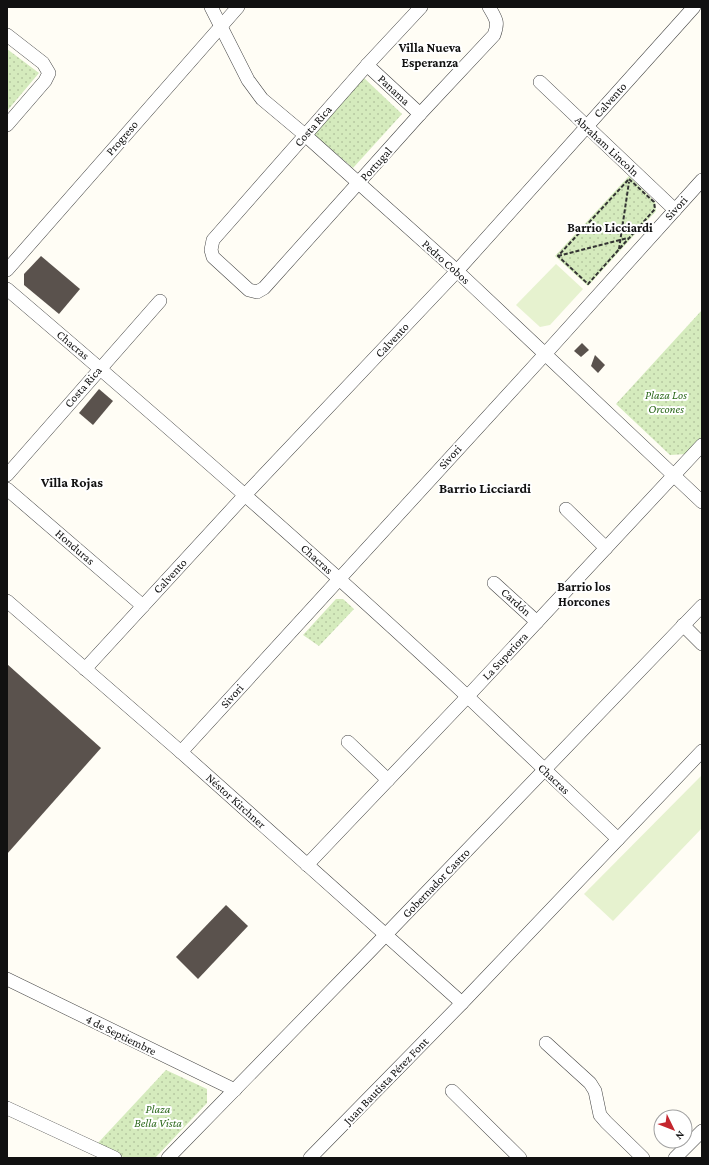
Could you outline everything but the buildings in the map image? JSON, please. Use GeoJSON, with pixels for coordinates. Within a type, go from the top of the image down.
{"type":"FeatureCollection","features":[{"type":"Feature","properties":{"kind":"street","name":"Pedro Cobos"},"geometry":{"type":"LineString","coordinates":[[211,7],[248,80],[262,99],[305,135],[457,271],[702,502]]}},
{"type":"Feature","properties":{"kind":"street","name":"Progreso"},"geometry":{"type":"LineString","coordinates":[[7,270],[238,7]]}},
{"type":"Feature","properties":{"kind":"street","name":"Costa Rica"},"geometry":{"type":"LineString","coordinates":[[257,292],[249,290],[213,257],[211,250],[213,240],[367,65],[421,7]]}},
{"type":"Feature","properties":{"kind":"street","name":"Portugal"},"geometry":{"type":"LineString","coordinates":[[257,292],[264,288],[420,114],[494,35],[497,26],[496,18],[489,7]]}},
{"type":"Feature","properties":{"kind":"street","name":"Calvento"},"geometry":{"type":"LineString","coordinates":[[84,668],[457,271],[694,7]]}},
{"type":"Feature","properties":{"kind":"street"},"geometry":{"type":"LineString","coordinates":[[7,35],[43,63],[49,73],[45,81],[7,125]]}},
{"type":"Feature","properties":{"kind":"street","name":"Panama"},"geometry":{"type":"LineString","coordinates":[[367,65],[420,114]]}},
{"type":"Feature","properties":{"kind":"street","name":"Abraham Lincoln"},"geometry":{"type":"LineString","coordinates":[[540,82],[675,210]]}},
{"type":"Feature","properties":{"kind":"street","name":"Sivori"},"geometry":{"type":"LineString","coordinates":[[181,752],[546,354],[702,180]]}},
{"type":"Feature","properties":{"kind":"street","name":"Chacras"},"geometry":{"type":"LineString","coordinates":[[7,289],[100,368],[339,579],[618,839]]}},
{"type":"Feature","properties":{"kind":"street","name":"Costa Rica"},"geometry":{"type":"LineString","coordinates":[[7,475],[160,301]]}},
{"type":"Feature","properties":{"kind":"street","name":"La Superiora"},"geometry":{"type":"LineString","coordinates":[[307,865],[702,446]]}},
{"type":"Feature","properties":{"kind":"street","name":"Honduras"},"geometry":{"type":"LineString","coordinates":[[7,489],[143,606]]}},
{"type":"Feature","properties":{"kind":"street"},"geometry":{"type":"LineString","coordinates":[[566,509],[606,548]]}},
{"type":"Feature","properties":{"kind":"street","name":"Cardón"},"geometry":{"type":"LineString","coordinates":[[494,583],[537,622]]}},
{"type":"Feature","properties":{"kind":"street","name":"Néstor Kirchner"},"geometry":{"type":"LineString","coordinates":[[7,601],[181,752],[462,1003]]}},
{"type":"Feature","properties":{"kind":"street","name":"Gobernador Castro"},"geometry":{"type":"LineString","coordinates":[[168,1158],[386,935],[702,606]]}},
{"type":"Feature","properties":{"kind":"street"},"geometry":{"type":"LineString","coordinates":[[683,625],[702,644]]}},
{"type":"Feature","properties":{"kind":"street"},"geometry":{"type":"LineString","coordinates":[[348,742],[388,780]]}},
{"type":"Feature","properties":{"kind":"street","name":"Juan Bautista Pérez Font"},"geometry":{"type":"LineString","coordinates":[[310,1158],[462,1003],[702,751]]}},
{"type":"Feature","properties":{"kind":"street","name":"4 de Septiembre"},"geometry":{"type":"LineString","coordinates":[[7,979],[235,1090]]}},
{"type":"Feature","properties":{"kind":"street"},"geometry":{"type":"LineString","coordinates":[[546,1043],[590,1083],[595,1091],[600,1115],[643,1158]]}},
{"type":"Feature","properties":{"kind":"street"},"geometry":{"type":"LineString","coordinates":[[452,1091],[520,1158]]}},
{"type":"Feature","properties":{"kind":"street"},"geometry":{"type":"LineString","coordinates":[[7,1108],[115,1158]]}},
{"type":"Feature","properties":{"kind":"street"},"geometry":{"type":"LineString","coordinates":[[675,1158],[702,1131]]}},
{"type":"Feature","properties":{"kind":"path"},"geometry":{"type":"LineString","coordinates":[[558,256],[588,284],[655,209],[654,202],[629,179]]}},
{"type":"Feature","properties":{"kind":"path"},"geometry":{"type":"LineString","coordinates":[[618,250],[629,179]]}},
{"type":"Feature","properties":{"kind":"path"},"geometry":{"type":"LineString","coordinates":[[558,256],[629,179]]}},
{"type":"Feature","properties":{"kind":"path"},"geometry":{"type":"LineString","coordinates":[[558,256],[629,238]]}},
{"type":"Feature","properties":{"kind":"green space"},"geometry":{"type":"Polygon","coordinates":[[[7,49],[39,73],[7,111],[7,49]]]}},
{"type":"Feature","properties":{"kind":"green space"},"geometry":{"type":"Polygon","coordinates":[[[363,77],[402,114],[353,168],[312,133],[363,77]]]}},
{"type":"Feature","properties":{"kind":"green space"},"geometry":{"type":"Polygon","coordinates":[[[629,176],[655,202],[656,211],[588,286],[555,256],[629,176]]]}},
{"type":"Feature","properties":{"kind":"green space"},"geometry":{"type":"Polygon","coordinates":[[[556,264],[583,289],[550,325],[540,327],[516,305],[556,264]]]}},
{"type":"Feature","properties":{"kind":"green space","name":"Plaza Los Orcones"},"geometry":{"type":"Polygon","coordinates":[[[702,310],[702,438],[687,454],[670,455],[616,404],[702,310]]]}},
{"type":"Feature","properties":{"kind":"green space"},"geometry":{"type":"Polygon","coordinates":[[[336,599],[343,599],[354,609],[319,646],[303,635],[336,599]]]}},
{"type":"Feature","properties":{"kind":"green space"},"geometry":{"type":"Polygon","coordinates":[[[702,775],[702,828],[613,921],[584,894],[702,775]]]}},
{"type":"Feature","properties":{"kind":"green space","name":"Plaza Bella Vista"},"geometry":{"type":"Polygon","coordinates":[[[166,1070],[207,1089],[207,1103],[155,1158],[125,1158],[97,1144],[166,1070]]]}},
{"type":"Feature","properties":{"kind":"district","name":"Villa Nueva Esperanza"},"geometry":{"type":"Point","coordinates":[430,54]}},
{"type":"Feature","properties":{"kind":"district","name":"Barrio Licciardi"},"geometry":{"type":"Point","coordinates":[610,227]}},
{"type":"Feature","properties":{"kind":"district","name":"Villa Rojas"},"geometry":{"type":"Point","coordinates":[72,482]}},
{"type":"Feature","properties":{"kind":"district","name":"Barrio Licciardi"},"geometry":{"type":"Point","coordinates":[485,488]}},
{"type":"Feature","properties":{"kind":"district","name":"Barrio los Horcones"},"geometry":{"type":"Point","coordinates":[584,594]}}]}
